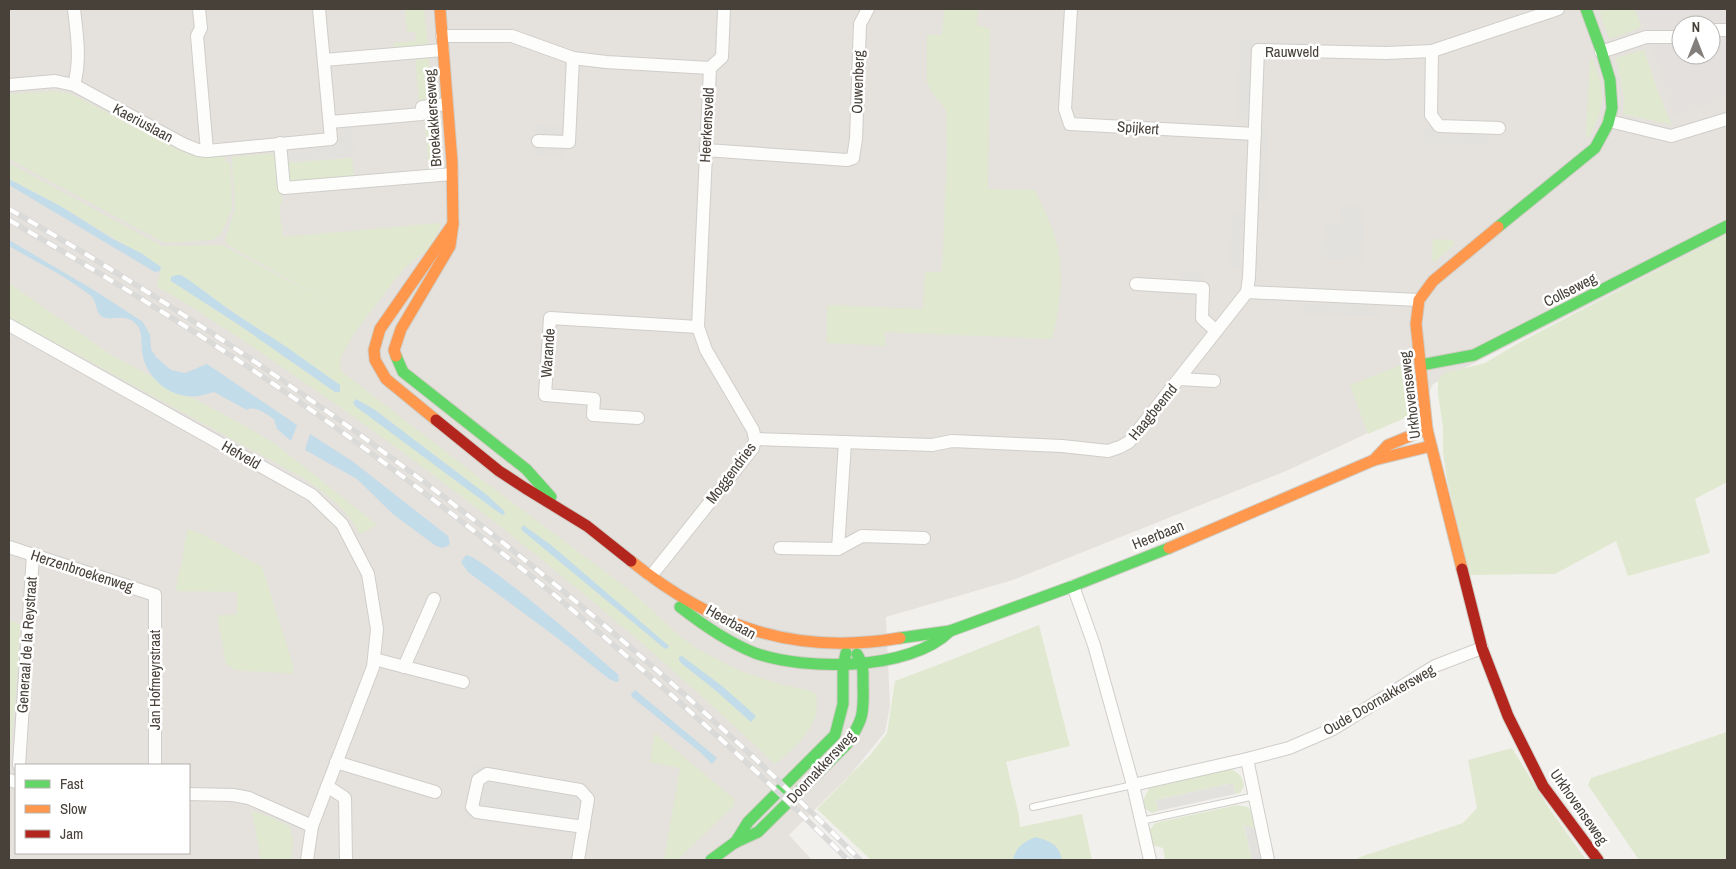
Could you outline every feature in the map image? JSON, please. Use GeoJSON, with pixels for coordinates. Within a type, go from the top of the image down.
{"type":"FeatureCollection","features":[{"type":"Feature","properties":{"kind":"street"},"geometry":{"type":"LineString","coordinates":[[74,9],[79,56],[74,85]]}},
{"type":"Feature","properties":{"kind":"street"},"geometry":{"type":"LineString","coordinates":[[199,9],[201,28],[197,36],[207,151]]}},
{"type":"Feature","properties":{"kind":"street","name":"Kaeriuslaan"},"geometry":{"type":"LineString","coordinates":[[9,85],[55,81],[74,85],[183,144],[198,150],[207,151],[331,139],[319,9]]}},
{"type":"Feature","properties":{"kind":"street","name":"Broekakkerseweg"},"geometry":{"type":"LineString","coordinates":[[394,350],[401,329],[450,246],[453,224],[452,174],[440,9]]}},
{"type":"Feature","properties":{"kind":"street"},"geometry":{"type":"LineString","coordinates":[[710,68],[722,57],[724,9]]}},
{"type":"Feature","properties":{"kind":"street","name":"Ouwenberg"},"geometry":{"type":"LineString","coordinates":[[706,150],[847,160],[853,158],[856,139],[860,24],[868,9]]}},
{"type":"Feature","properties":{"kind":"street","name":"Spijkert"},"geometry":{"type":"LineString","coordinates":[[1071,9],[1065,109],[1070,124],[1255,134]]}},
{"type":"Feature","properties":{"kind":"street","name":"Rauwveld"},"geometry":{"type":"LineString","coordinates":[[1247,292],[1258,50],[1386,53],[1432,51],[1558,9]]}},
{"type":"Feature","properties":{"kind":"street"},"geometry":{"type":"LineString","coordinates":[[1247,292],[1419,300],[1433,281],[1595,148],[1609,120],[1613,93],[1610,78],[1586,9]]}},
{"type":"Feature","properties":{"kind":"street","name":"Heerkensveld"},"geometry":{"type":"LineString","coordinates":[[442,36],[512,36],[573,58],[606,62],[710,68],[698,326],[706,350],[753,430],[755,439]]}},
{"type":"Feature","properties":{"kind":"street"},"geometry":{"type":"LineString","coordinates":[[1601,52],[1646,37],[1671,37]]}},
{"type":"Feature","properties":{"kind":"street"},"geometry":{"type":"LineString","coordinates":[[324,60],[443,50]]}},
{"type":"Feature","properties":{"kind":"street"},"geometry":{"type":"LineString","coordinates":[[1432,51],[1431,115],[1433,120],[1439,126],[1499,128]]}},
{"type":"Feature","properties":{"kind":"street"},"geometry":{"type":"LineString","coordinates":[[538,141],[569,142],[573,58]]}},
{"type":"Feature","properties":{"kind":"street"},"geometry":{"type":"LineString","coordinates":[[330,122],[422,114],[422,106],[447,104]]}},
{"type":"Feature","properties":{"kind":"street"},"geometry":{"type":"LineString","coordinates":[[1609,120],[1671,136],[1727,119]]}},
{"type":"Feature","properties":{"kind":"street"},"geometry":{"type":"LineString","coordinates":[[280,143],[284,188],[452,174]]}},
{"type":"Feature","properties":{"kind":"street","name":"Heerbaan"},"geometry":{"type":"LineString","coordinates":[[453,224],[380,329],[374,346],[376,365],[386,379],[476,453],[517,483],[586,526],[653,578],[704,610],[741,628],[771,636],[851,643],[882,641],[932,632],[950,631],[1073,586],[1222,526],[1374,460],[1431,446]]}},
{"type":"Feature","properties":{"kind":"street","name":"Collseweg"},"geometry":{"type":"LineString","coordinates":[[1421,365],[1474,355],[1727,226]]}},
{"type":"Feature","properties":{"kind":"street"},"geometry":{"type":"LineString","coordinates":[[1136,284],[1202,288],[1202,318],[1216,331]]}},
{"type":"Feature","properties":{"kind":"street","name":"Haagbeemd"},"geometry":{"type":"LineString","coordinates":[[845,442],[932,445],[952,441],[1062,446],[1108,451],[1120,447],[1129,442],[1247,292]]}},
{"type":"Feature","properties":{"kind":"street","name":"Urkhovenseweg"},"geometry":{"type":"LineString","coordinates":[[1419,300],[1416,324],[1427,429],[1482,648],[1508,716],[1543,786],[1598,860]]}},
{"type":"Feature","properties":{"kind":"street","name":"Warande"},"geometry":{"type":"LineString","coordinates":[[638,418],[593,415],[594,399],[545,395],[550,318],[698,326]]}},
{"type":"Feature","properties":{"kind":"street","name":"Hefveld"},"geometry":{"type":"LineString","coordinates":[[9,325],[312,495],[342,524],[368,574],[377,629],[374,659],[373,667],[312,826],[307,860]]}},
{"type":"Feature","properties":{"kind":"street","name":"Heerbaan"},"geometry":{"type":"LineString","coordinates":[[394,350],[403,372],[526,470],[565,512]]}},
{"type":"Feature","properties":{"kind":"street"},"geometry":{"type":"LineString","coordinates":[[1179,379],[1214,381]]}},
{"type":"Feature","properties":{"kind":"street","name":"Heerbaan"},"geometry":{"type":"LineString","coordinates":[[1374,460],[1388,445],[1427,429]]}},
{"type":"Feature","properties":{"kind":"street","name":"Moggendries"},"geometry":{"type":"LineString","coordinates":[[653,578],[753,448],[755,439],[845,442]]}},
{"type":"Feature","properties":{"kind":"street"},"geometry":{"type":"LineString","coordinates":[[838,549],[845,442]]}},
{"type":"Feature","properties":{"kind":"street"},"geometry":{"type":"LineString","coordinates":[[780,548],[838,549],[862,536],[924,538]]}},
{"type":"Feature","properties":{"kind":"street","name":"Herzenbroekenweg"},"geometry":{"type":"LineString","coordinates":[[9,547],[155,595]]}},
{"type":"Feature","properties":{"kind":"street","name":"Generaal de la Reystraat"},"geometry":{"type":"LineString","coordinates":[[19,764],[33,555]]}},
{"type":"Feature","properties":{"kind":"street","name":"Heerbaan"},"geometry":{"type":"LineString","coordinates":[[653,578],[671,600],[696,619],[737,645],[778,659],[842,665],[863,664],[913,653],[936,644],[950,631]]}},
{"type":"Feature","properties":{"kind":"street"},"geometry":{"type":"LineString","coordinates":[[1073,586],[1094,645],[1133,785],[1150,860]]}},
{"type":"Feature","properties":{"kind":"street","name":"Jan Hofmeyrstraat"},"geometry":{"type":"LineString","coordinates":[[155,595],[156,764]]}},
{"type":"Feature","properties":{"kind":"street"},"geometry":{"type":"LineString","coordinates":[[404,667],[434,599]]}},
{"type":"Feature","properties":{"kind":"street","name":"Doornakkersweg"},"geometry":{"type":"LineString","coordinates":[[712,860],[734,843],[758,832],[846,745],[857,728],[864,710],[863,664],[851,643]]}},
{"type":"Feature","properties":{"kind":"street","name":"Doornakkersweg"},"geometry":{"type":"LineString","coordinates":[[734,843],[748,822],[835,735],[841,721],[844,685],[842,665],[851,643]]}},
{"type":"Feature","properties":{"kind":"street","name":"Oude Doornakkersweg"},"geometry":{"type":"LineString","coordinates":[[1133,785],[1289,748],[1333,728],[1435,666],[1482,648]]}},
{"type":"Feature","properties":{"kind":"street"},"geometry":{"type":"LineString","coordinates":[[374,659],[463,682]]}},
{"type":"Feature","properties":{"kind":"street"},"geometry":{"type":"LineString","coordinates":[[1246,759],[1268,860]]}},
{"type":"Feature","properties":{"kind":"street"},"geometry":{"type":"LineString","coordinates":[[336,762],[435,792]]}},
{"type":"Feature","properties":{"kind":"street"},"geometry":{"type":"LineString","coordinates":[[578,860],[584,828],[588,799],[580,790],[487,774],[478,780],[472,807],[477,812],[584,828]]}},
{"type":"Feature","properties":{"kind":"street"},"geometry":{"type":"LineString","coordinates":[[327,786],[345,798],[346,860]]}},
{"type":"Feature","properties":{"kind":"street"},"geometry":{"type":"LineString","coordinates":[[190,794],[233,795],[250,798],[312,826]]}},
{"type":"Feature","properties":{"kind":"lane"},"geometry":{"type":"LineString","coordinates":[[1033,807],[1133,785]]}},
{"type":"Feature","properties":{"kind":"lane"},"geometry":{"type":"LineString","coordinates":[[1141,821],[1255,796]]}},
{"type":"Feature","properties":{"kind":"shaded area"},"geometry":{"type":"Polygon","coordinates":[[[9,9],[1727,9],[1727,235],[1433,384],[1420,409],[1286,471],[1013,580],[886,617],[890,706],[885,732],[851,774],[789,835],[812,860],[9,860],[9,9]]]}},
{"type":"Feature","properties":{"kind":"shaded area"},"geometry":{"type":"Polygon","coordinates":[[[1601,9],[1727,9],[1727,96],[1674,117],[1644,22],[1610,34],[1601,9]]]}},
{"type":"Feature","properties":{"kind":"shaded area"},"geometry":{"type":"Polygon","coordinates":[[[1241,40],[1254,41],[1250,119],[1236,118],[1241,40]]]}},
{"type":"Feature","properties":{"kind":"shaded area"},"geometry":{"type":"Polygon","coordinates":[[[351,124],[354,157],[284,161],[284,151],[340,146],[339,125],[351,124]]]}},
{"type":"Feature","properties":{"kind":"shaded area"},"geometry":{"type":"Polygon","coordinates":[[[536,124],[565,125],[564,158],[534,156],[536,124]]]}},
{"type":"Feature","properties":{"kind":"shaded area"},"geometry":{"type":"Polygon","coordinates":[[[1259,128],[1269,128],[1265,201],[1255,201],[1259,128]]]}},
{"type":"Feature","properties":{"kind":"shaded area"},"geometry":{"type":"Polygon","coordinates":[[[1424,128],[1489,130],[1488,144],[1424,142],[1424,128]]]}},
{"type":"Feature","properties":{"kind":"shaded area"},"geometry":{"type":"Polygon","coordinates":[[[1340,205],[1366,207],[1362,262],[1321,259],[1324,222],[1339,223],[1340,205]]]}},
{"type":"Feature","properties":{"kind":"shaded area"},"geometry":{"type":"Polygon","coordinates":[[[1233,212],[1244,213],[1240,269],[1229,268],[1233,212]]]}},
{"type":"Feature","properties":{"kind":"shaded area"},"geometry":{"type":"Polygon","coordinates":[[[1180,270],[1204,272],[1203,282],[1180,280],[1180,270]]]}},
{"type":"Feature","properties":{"kind":"shaded area"},"geometry":{"type":"Polygon","coordinates":[[[1171,291],[1192,292],[1192,301],[1170,300],[1171,291]]]}},
{"type":"Feature","properties":{"kind":"shaded area"},"geometry":{"type":"Polygon","coordinates":[[[1305,304],[1380,307],[1380,317],[1304,314],[1305,304]]]}},
{"type":"Feature","properties":{"kind":"shaded area"},"geometry":{"type":"Polygon","coordinates":[[[474,764],[580,783],[571,835],[465,816],[474,764]]]}},
{"type":"Feature","properties":{"kind":"shaded area"},"geometry":{"type":"Polygon","coordinates":[[[1233,783],[1235,794],[1158,811],[1156,800],[1233,783]]]}},
{"type":"Feature","properties":{"kind":"shaded area"},"geometry":{"type":"Polygon","coordinates":[[[1244,825],[1256,829],[1263,860],[1252,860],[1244,825]]]}},
{"type":"Feature","properties":{"kind":"green space"},"geometry":{"type":"Polygon","coordinates":[[[424,9],[428,48],[394,51],[393,43],[416,41],[415,32],[407,32],[405,10],[424,9]]]}},
{"type":"Feature","properties":{"kind":"green space"},"geometry":{"type":"Polygon","coordinates":[[[944,9],[978,9],[977,25],[990,29],[988,189],[1035,190],[1050,223],[1057,244],[1061,280],[1059,304],[1052,339],[884,332],[886,346],[827,343],[827,305],[923,309],[925,272],[942,272],[947,155],[946,110],[927,83],[927,35],[942,35],[944,9]]]}},
{"type":"Feature","properties":{"kind":"green space"},"geometry":{"type":"Polygon","coordinates":[[[1599,9],[1635,9],[1641,26],[1609,39],[1599,9]]]}},
{"type":"Feature","properties":{"kind":"green space"},"geometry":{"type":"Polygon","coordinates":[[[1644,50],[1658,92],[1672,125],[1623,114],[1624,97],[1616,58],[1644,50]]]}},
{"type":"Feature","properties":{"kind":"green space"},"geometry":{"type":"Polygon","coordinates":[[[428,54],[433,100],[419,101],[415,55],[428,54]]]}},
{"type":"Feature","properties":{"kind":"green space"},"geometry":{"type":"Polygon","coordinates":[[[1590,59],[1593,59],[1597,71],[1602,99],[1598,116],[1589,138],[1586,135],[1590,59]]]}},
{"type":"Feature","properties":{"kind":"green space"},"geometry":{"type":"Polygon","coordinates":[[[54,91],[68,93],[77,97],[181,151],[197,156],[225,157],[226,162],[230,162],[232,209],[221,234],[212,240],[163,242],[9,159],[9,94],[54,91]]]}},
{"type":"Feature","properties":{"kind":"green space"},"geometry":{"type":"Polygon","coordinates":[[[432,109],[437,169],[429,170],[424,111],[432,109]]]}},
{"type":"Feature","properties":{"kind":"green space"},"geometry":{"type":"Polygon","coordinates":[[[277,153],[282,204],[279,205],[283,237],[440,223],[432,246],[404,268],[355,332],[340,358],[341,371],[632,592],[683,639],[699,650],[740,671],[782,685],[809,690],[816,694],[816,715],[812,724],[801,740],[779,761],[775,764],[724,716],[619,624],[512,535],[456,492],[344,410],[193,308],[157,287],[161,267],[62,207],[9,179],[9,163],[162,246],[222,245],[330,303],[228,245],[225,240],[235,209],[232,157],[277,153]],[[180,275],[171,281],[239,325],[335,392],[340,392],[340,385],[180,275]]]}},
{"type":"Feature","properties":{"kind":"green space"},"geometry":{"type":"Polygon","coordinates":[[[352,158],[354,177],[286,182],[285,163],[352,158]]]}},
{"type":"Feature","properties":{"kind":"green space"},"geometry":{"type":"Polygon","coordinates":[[[1727,234],[1727,482],[1695,499],[1710,553],[1628,576],[1616,541],[1555,574],[1469,575],[1447,479],[1443,453],[1443,428],[1438,394],[1438,379],[1445,373],[1485,363],[1522,341],[1727,234]]]}},
{"type":"Feature","properties":{"kind":"green space"},"geometry":{"type":"Polygon","coordinates":[[[1433,239],[1452,240],[1455,244],[1434,262],[1432,259],[1433,239]]]}},
{"type":"Feature","properties":{"kind":"green space"},"geometry":{"type":"Polygon","coordinates":[[[9,283],[111,355],[274,443],[377,525],[360,534],[349,517],[336,503],[305,479],[9,317],[9,283]]]}},
{"type":"Feature","properties":{"kind":"green space"},"geometry":{"type":"Polygon","coordinates":[[[1409,362],[1416,398],[1416,411],[1412,415],[1368,434],[1350,385],[1409,362]]]}},
{"type":"Feature","properties":{"kind":"green space"},"geometry":{"type":"Polygon","coordinates":[[[188,529],[204,535],[262,567],[293,665],[293,674],[236,670],[226,664],[217,615],[237,615],[237,592],[176,591],[188,529]]]}},
{"type":"Feature","properties":{"kind":"green space"},"geometry":{"type":"Polygon","coordinates":[[[9,620],[20,624],[9,767],[9,620]]]}},
{"type":"Feature","properties":{"kind":"green space"},"geometry":{"type":"Polygon","coordinates":[[[1039,625],[1070,746],[1006,762],[1019,815],[1020,827],[1082,814],[1092,860],[871,860],[817,809],[871,754],[887,733],[895,681],[1039,625]]]}},
{"type":"Feature","properties":{"kind":"green space"},"geometry":{"type":"Polygon","coordinates":[[[1727,732],[1727,860],[1639,860],[1588,785],[1591,778],[1727,732]]]}},
{"type":"Feature","properties":{"kind":"green space"},"geometry":{"type":"Polygon","coordinates":[[[655,733],[734,799],[735,805],[677,860],[664,860],[680,768],[650,762],[655,733]]]}},
{"type":"Feature","properties":{"kind":"green space"},"geometry":{"type":"Polygon","coordinates":[[[1512,748],[1549,808],[1586,860],[1356,860],[1360,857],[1463,823],[1477,808],[1468,760],[1512,748]]]}},
{"type":"Feature","properties":{"kind":"green space"},"geometry":{"type":"Polygon","coordinates":[[[1228,768],[1237,772],[1242,779],[1244,786],[1240,793],[1235,794],[1233,783],[1156,800],[1158,811],[1152,813],[1144,808],[1144,798],[1150,787],[1228,768]]]}},
{"type":"Feature","properties":{"kind":"green space"},"geometry":{"type":"Polygon","coordinates":[[[1237,805],[1248,807],[1253,814],[1256,829],[1244,826],[1252,860],[1165,860],[1163,848],[1151,845],[1149,831],[1155,823],[1237,805]]]}},
{"type":"Feature","properties":{"kind":"green space"},"geometry":{"type":"Polygon","coordinates":[[[252,811],[273,818],[290,827],[293,840],[291,860],[261,860],[252,811]]]}},
{"type":"Feature","properties":{"kind":"water"},"geometry":{"type":"Polygon","coordinates":[[[9,179],[141,253],[161,267],[160,271],[155,272],[9,185],[9,179]]]}},
{"type":"Feature","properties":{"kind":"water"},"geometry":{"type":"Polygon","coordinates":[[[9,240],[97,292],[143,322],[150,335],[151,349],[156,357],[171,370],[185,373],[207,364],[297,425],[291,441],[277,429],[274,419],[254,409],[247,410],[214,392],[199,396],[189,396],[169,391],[148,370],[142,351],[141,334],[137,325],[123,318],[105,318],[101,316],[91,296],[9,246],[9,240]]]}},
{"type":"Feature","properties":{"kind":"water"},"geometry":{"type":"Polygon","coordinates":[[[181,275],[189,280],[340,385],[340,392],[335,392],[239,325],[171,281],[171,277],[181,275]]]}},
{"type":"Feature","properties":{"kind":"water"},"geometry":{"type":"Polygon","coordinates":[[[356,399],[375,410],[487,495],[505,514],[502,515],[355,406],[353,403],[356,399]]]}},
{"type":"Feature","properties":{"kind":"water"},"geometry":{"type":"Polygon","coordinates":[[[310,434],[352,461],[448,536],[450,543],[448,546],[442,548],[436,546],[394,515],[357,479],[305,450],[310,434]]]}},
{"type":"Feature","properties":{"kind":"water"},"geometry":{"type":"Polygon","coordinates":[[[523,525],[551,545],[669,646],[667,649],[524,532],[521,529],[523,525]]]}},
{"type":"Feature","properties":{"kind":"water"},"geometry":{"type":"Polygon","coordinates":[[[466,555],[494,572],[540,609],[618,674],[619,681],[616,682],[609,679],[468,572],[461,562],[466,555]]]}},
{"type":"Feature","properties":{"kind":"water"},"geometry":{"type":"Polygon","coordinates":[[[682,656],[722,686],[756,716],[751,722],[681,663],[679,657],[682,656]]]}},
{"type":"Feature","properties":{"kind":"water"},"geometry":{"type":"Polygon","coordinates":[[[635,690],[717,758],[712,764],[632,697],[631,694],[635,690]]]}},
{"type":"Feature","properties":{"kind":"water"},"geometry":{"type":"Polygon","coordinates":[[[1036,837],[1054,844],[1059,850],[1062,860],[1013,860],[1021,846],[1036,837]]]}},
{"type":"Feature","properties":{"kind":"railway"},"geometry":{"type":"LineString","coordinates":[[9,209],[124,278],[238,350],[348,426],[456,506],[562,590],[664,677],[764,767],[860,860]]}},
{"type":"Feature","properties":{"kind":"railway"},"geometry":{"type":"LineString","coordinates":[[9,220],[137,296],[257,373],[343,433],[470,528],[552,593],[628,657],[740,757],[848,860]]}},
{"type":"Feature","properties":{"kind":"traffic: fast"},"geometry":{"type":"LineString","coordinates":[[1498,227],[1595,148],[1608,124],[1612,108],[1610,80],[1586,9]]}},
{"type":"Feature","properties":{"kind":"traffic: fast"},"geometry":{"type":"LineString","coordinates":[[1421,365],[1474,355],[1727,226]]}},
{"type":"Feature","properties":{"kind":"traffic: fast"},"geometry":{"type":"LineString","coordinates":[[396,356],[403,372],[526,469],[551,497]]}},
{"type":"Feature","properties":{"kind":"traffic: fast"},"geometry":{"type":"LineString","coordinates":[[900,638],[950,631],[1073,586],[1169,548]]}},
{"type":"Feature","properties":{"kind":"traffic: fast"},"geometry":{"type":"LineString","coordinates":[[680,607],[716,633],[745,649],[776,659],[801,663],[856,664],[884,660],[910,654],[932,644],[950,631]]}},
{"type":"Feature","properties":{"kind":"traffic: fast"},"geometry":{"type":"LineString","coordinates":[[735,843],[748,822],[835,735],[843,704],[843,666],[846,653]]}},
{"type":"Feature","properties":{"kind":"traffic: fast"},"geometry":{"type":"LineString","coordinates":[[711,860],[734,843],[758,832],[846,745],[856,730],[863,710],[863,669],[857,654]]}},
{"type":"Feature","properties":{"kind":"traffic: slow"},"geometry":{"type":"LineString","coordinates":[[396,356],[394,350],[401,329],[450,246],[453,224],[452,162],[440,9]]}},
{"type":"Feature","properties":{"kind":"traffic: slow"},"geometry":{"type":"LineString","coordinates":[[436,420],[386,379],[375,360],[374,350],[380,329],[453,224]]}},
{"type":"Feature","properties":{"kind":"traffic: slow"},"geometry":{"type":"LineString","coordinates":[[1462,569],[1427,429],[1416,324],[1419,300],[1433,281],[1498,227]]}},
{"type":"Feature","properties":{"kind":"traffic: slow"},"geometry":{"type":"LineString","coordinates":[[1374,460],[1388,445],[1427,429]]}},
{"type":"Feature","properties":{"kind":"traffic: slow"},"geometry":{"type":"LineString","coordinates":[[1169,548],[1374,460],[1431,446]]}},
{"type":"Feature","properties":{"kind":"traffic: slow"},"geometry":{"type":"LineString","coordinates":[[631,561],[662,584],[693,603],[724,619],[756,631],[790,639],[825,643],[861,643],[900,638]]}},
{"type":"Feature","properties":{"kind":"traffic: jam"},"geometry":{"type":"LineString","coordinates":[[436,420],[499,471],[587,526],[631,561]]}},
{"type":"Feature","properties":{"kind":"traffic: jam"},"geometry":{"type":"LineString","coordinates":[[1462,569],[1482,648],[1508,716],[1543,786],[1598,860]]}}]}
